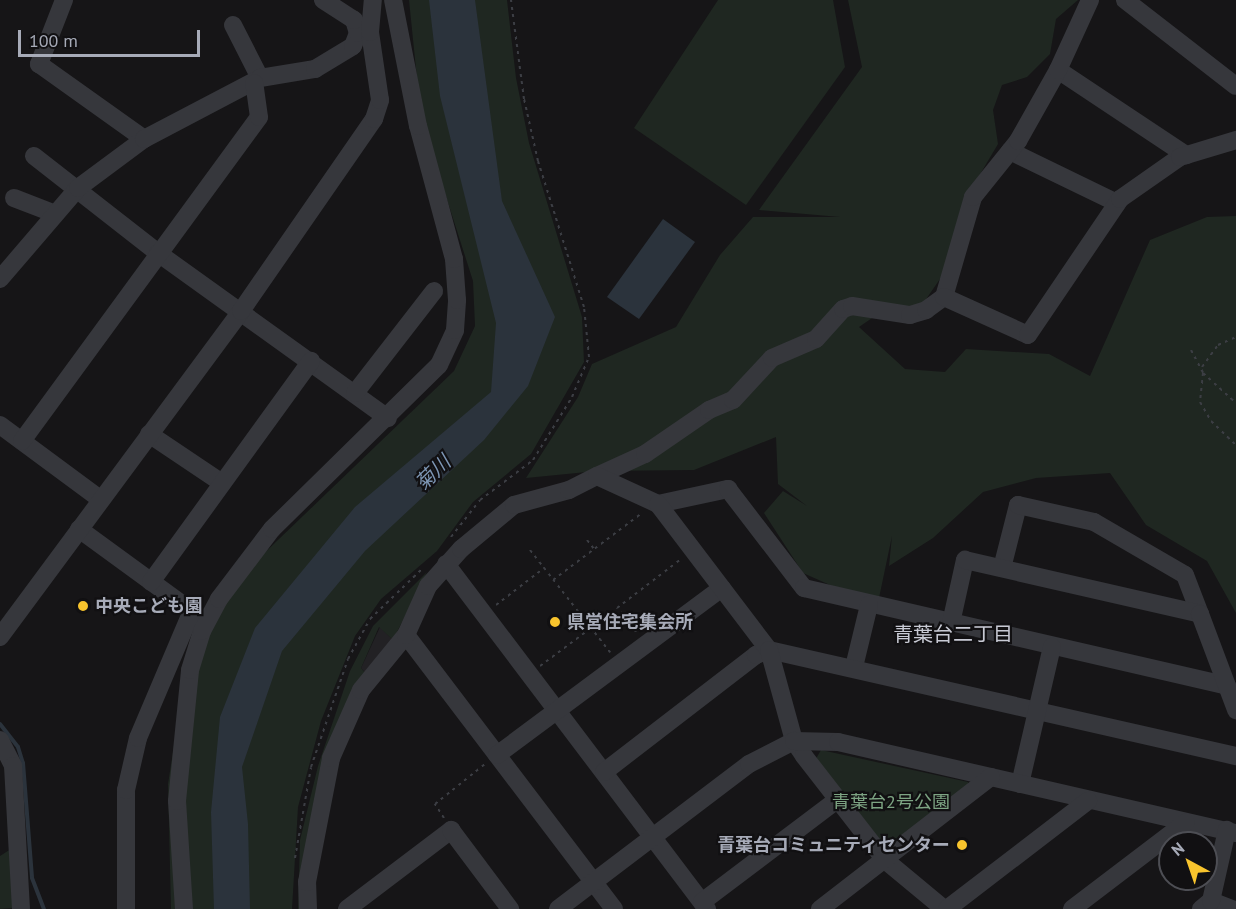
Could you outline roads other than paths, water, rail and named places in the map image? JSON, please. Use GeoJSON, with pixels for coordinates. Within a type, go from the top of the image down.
{"type":"FeatureCollection","features":[{"type":"Feature","properties":{"kind":"street"},"geometry":{"type":"LineString","coordinates":[[64,0],[39,64],[144,139]]}},
{"type":"Feature","properties":{"kind":"street"},"geometry":{"type":"LineString","coordinates":[[0,637],[241,311],[363,139],[374,119],[380,85],[370,32],[373,0]]}},
{"type":"Feature","properties":{"kind":"street"},"geometry":{"type":"LineString","coordinates":[[126,909],[126,790],[138,738],[199,617],[272,529],[440,365],[451,344],[457,300],[454,259],[418,126],[393,0]]}},
{"type":"Feature","properties":{"kind":"street"},"geometry":{"type":"LineString","coordinates":[[309,909],[307,882],[331,758],[361,690],[406,634],[428,586],[447,564],[514,505],[569,490],[645,454],[709,410],[733,400],[772,358],[816,339],[843,309],[852,306],[910,315],[944,297],[973,197],[1010,151],[1058,70],[1090,0]]}},
{"type":"Feature","properties":{"kind":"street"},"geometry":{"type":"LineString","coordinates":[[1125,0],[1236,86]]}},
{"type":"Feature","properties":{"kind":"street"},"geometry":{"type":"LineString","coordinates":[[0,279],[53,213],[78,188],[144,139],[257,81],[315,69],[353,46],[358,33],[354,20],[330,2]]}},
{"type":"Feature","properties":{"kind":"street"},"geometry":{"type":"LineString","coordinates":[[22,441],[259,117],[257,81],[233,25]]}},
{"type":"Feature","properties":{"kind":"street"},"geometry":{"type":"LineString","coordinates":[[353,46],[380,85]]}},
{"type":"Feature","properties":{"kind":"street"},"geometry":{"type":"LineString","coordinates":[[1058,70],[1186,155]]}},
{"type":"Feature","properties":{"kind":"street"},"geometry":{"type":"LineString","coordinates":[[944,297],[1028,335],[1117,203],[1141,181],[1186,155],[1236,140]]}},
{"type":"Feature","properties":{"kind":"street"},"geometry":{"type":"LineString","coordinates":[[1010,151],[1117,203]]}},
{"type":"Feature","properties":{"kind":"street"},"geometry":{"type":"LineString","coordinates":[[34,156],[78,188],[158,253],[388,418]]}},
{"type":"Feature","properties":{"kind":"street"},"geometry":{"type":"LineString","coordinates":[[14,198],[53,213]]}},
{"type":"Feature","properties":{"kind":"street"},"geometry":{"type":"LineString","coordinates":[[355,393],[434,291]]}},
{"type":"Feature","properties":{"kind":"street"},"geometry":{"type":"LineString","coordinates":[[151,582],[311,361]]}},
{"type":"Feature","properties":{"kind":"street"},"geometry":{"type":"LineString","coordinates":[[0,425],[100,499]]}},
{"type":"Feature","properties":{"kind":"street"},"geometry":{"type":"LineString","coordinates":[[149,434],[222,483]]}},
{"type":"Feature","properties":{"kind":"street"},"geometry":{"type":"LineString","coordinates":[[597,476],[653,506],[722,588],[769,651],[794,741],[885,860],[945,909],[1088,801]]}},
{"type":"Feature","properties":{"kind":"street"},"geometry":{"type":"LineString","coordinates":[[653,506],[728,489],[804,588],[869,605],[1227,686]]}},
{"type":"Feature","properties":{"kind":"street"},"geometry":{"type":"LineString","coordinates":[[1002,568],[1018,505],[1094,522],[1185,575],[1236,710]]}},
{"type":"Feature","properties":{"kind":"street"},"geometry":{"type":"LineString","coordinates":[[79,529],[199,617]]}},
{"type":"Feature","properties":{"kind":"street"},"geometry":{"type":"LineString","coordinates":[[951,623],[965,560],[1200,614]]}},
{"type":"Feature","properties":{"kind":"street"},"geometry":{"type":"LineString","coordinates":[[447,564],[704,906],[838,799]]}},
{"type":"Feature","properties":{"kind":"street"},"geometry":{"type":"LineString","coordinates":[[497,755],[722,588]]}},
{"type":"Feature","properties":{"kind":"street"},"geometry":{"type":"LineString","coordinates":[[854,667],[869,605]]}},
{"type":"Feature","properties":{"kind":"street"},"geometry":{"type":"LineString","coordinates":[[184,909],[177,801],[190,670],[199,617]]}},
{"type":"Feature","properties":{"kind":"street"},"geometry":{"type":"LineString","coordinates":[[406,634],[614,909]]}},
{"type":"Feature","properties":{"kind":"street"},"geometry":{"type":"LineString","coordinates":[[1020,784],[1052,647]]}},
{"type":"Feature","properties":{"kind":"street"},"geometry":{"type":"LineString","coordinates":[[604,772],[756,655],[769,651],[854,667],[1236,756]]}},
{"type":"Feature","properties":{"kind":"street"},"geometry":{"type":"LineString","coordinates":[[0,740],[13,766],[21,909]]}},
{"type":"Feature","properties":{"kind":"street"},"geometry":{"type":"LineString","coordinates":[[558,909],[749,764],[794,741],[838,742],[1088,801],[1232,831],[1206,905],[1232,909]]}},
{"type":"Feature","properties":{"kind":"street"},"geometry":{"type":"LineString","coordinates":[[820,909],[991,777]]}},
{"type":"Feature","properties":{"kind":"street"},"geometry":{"type":"LineString","coordinates":[[1072,909],[1186,822]]}},
{"type":"Feature","properties":{"kind":"street"},"geometry":{"type":"LineString","coordinates":[[347,909],[451,831],[502,906]]}},
{"type":"Feature","properties":{"kind":"water","name":"菊川"},"geometry":{"type":"Polygon","coordinates":[[[429,0],[475,0],[502,201],[555,317],[528,386],[484,440],[365,551],[282,651],[242,767],[248,824],[250,909],[214,909],[211,812],[220,717],[255,628],[355,507],[491,392],[496,323],[440,96],[429,0]]]}},
{"type":"Feature","properties":{"kind":"water"},"geometry":{"type":"Polygon","coordinates":[[[663,219],[695,242],[639,319],[607,297],[663,219]]]}},
{"type":"Feature","properties":{"kind":"waterway"},"geometry":{"type":"LineString","coordinates":[[0,724],[18,747],[23,763],[32,878],[44,909]]}},
{"type":"Feature","properties":{"kind":"place","name":"中央こども園"},"geometry":{"type":"Point","coordinates":[83,606]}},
{"type":"Feature","properties":{"kind":"place","name":"県営住宅集会所"},"geometry":{"type":"Point","coordinates":[555,622]}},
{"type":"Feature","properties":{"kind":"place","name":"青葉台コミュニティセンター"},"geometry":{"type":"Point","coordinates":[962,845]}},
{"type":"Feature","properties":{"kind":"district","name":"青葉台二丁目"},"geometry":{"type":"Point","coordinates":[953,634]}},
{"type":"Feature","properties":{"kind":"park label","name":"青葉台2号公園"},"geometry":{"type":"Point","coordinates":[891,802]}}]}
